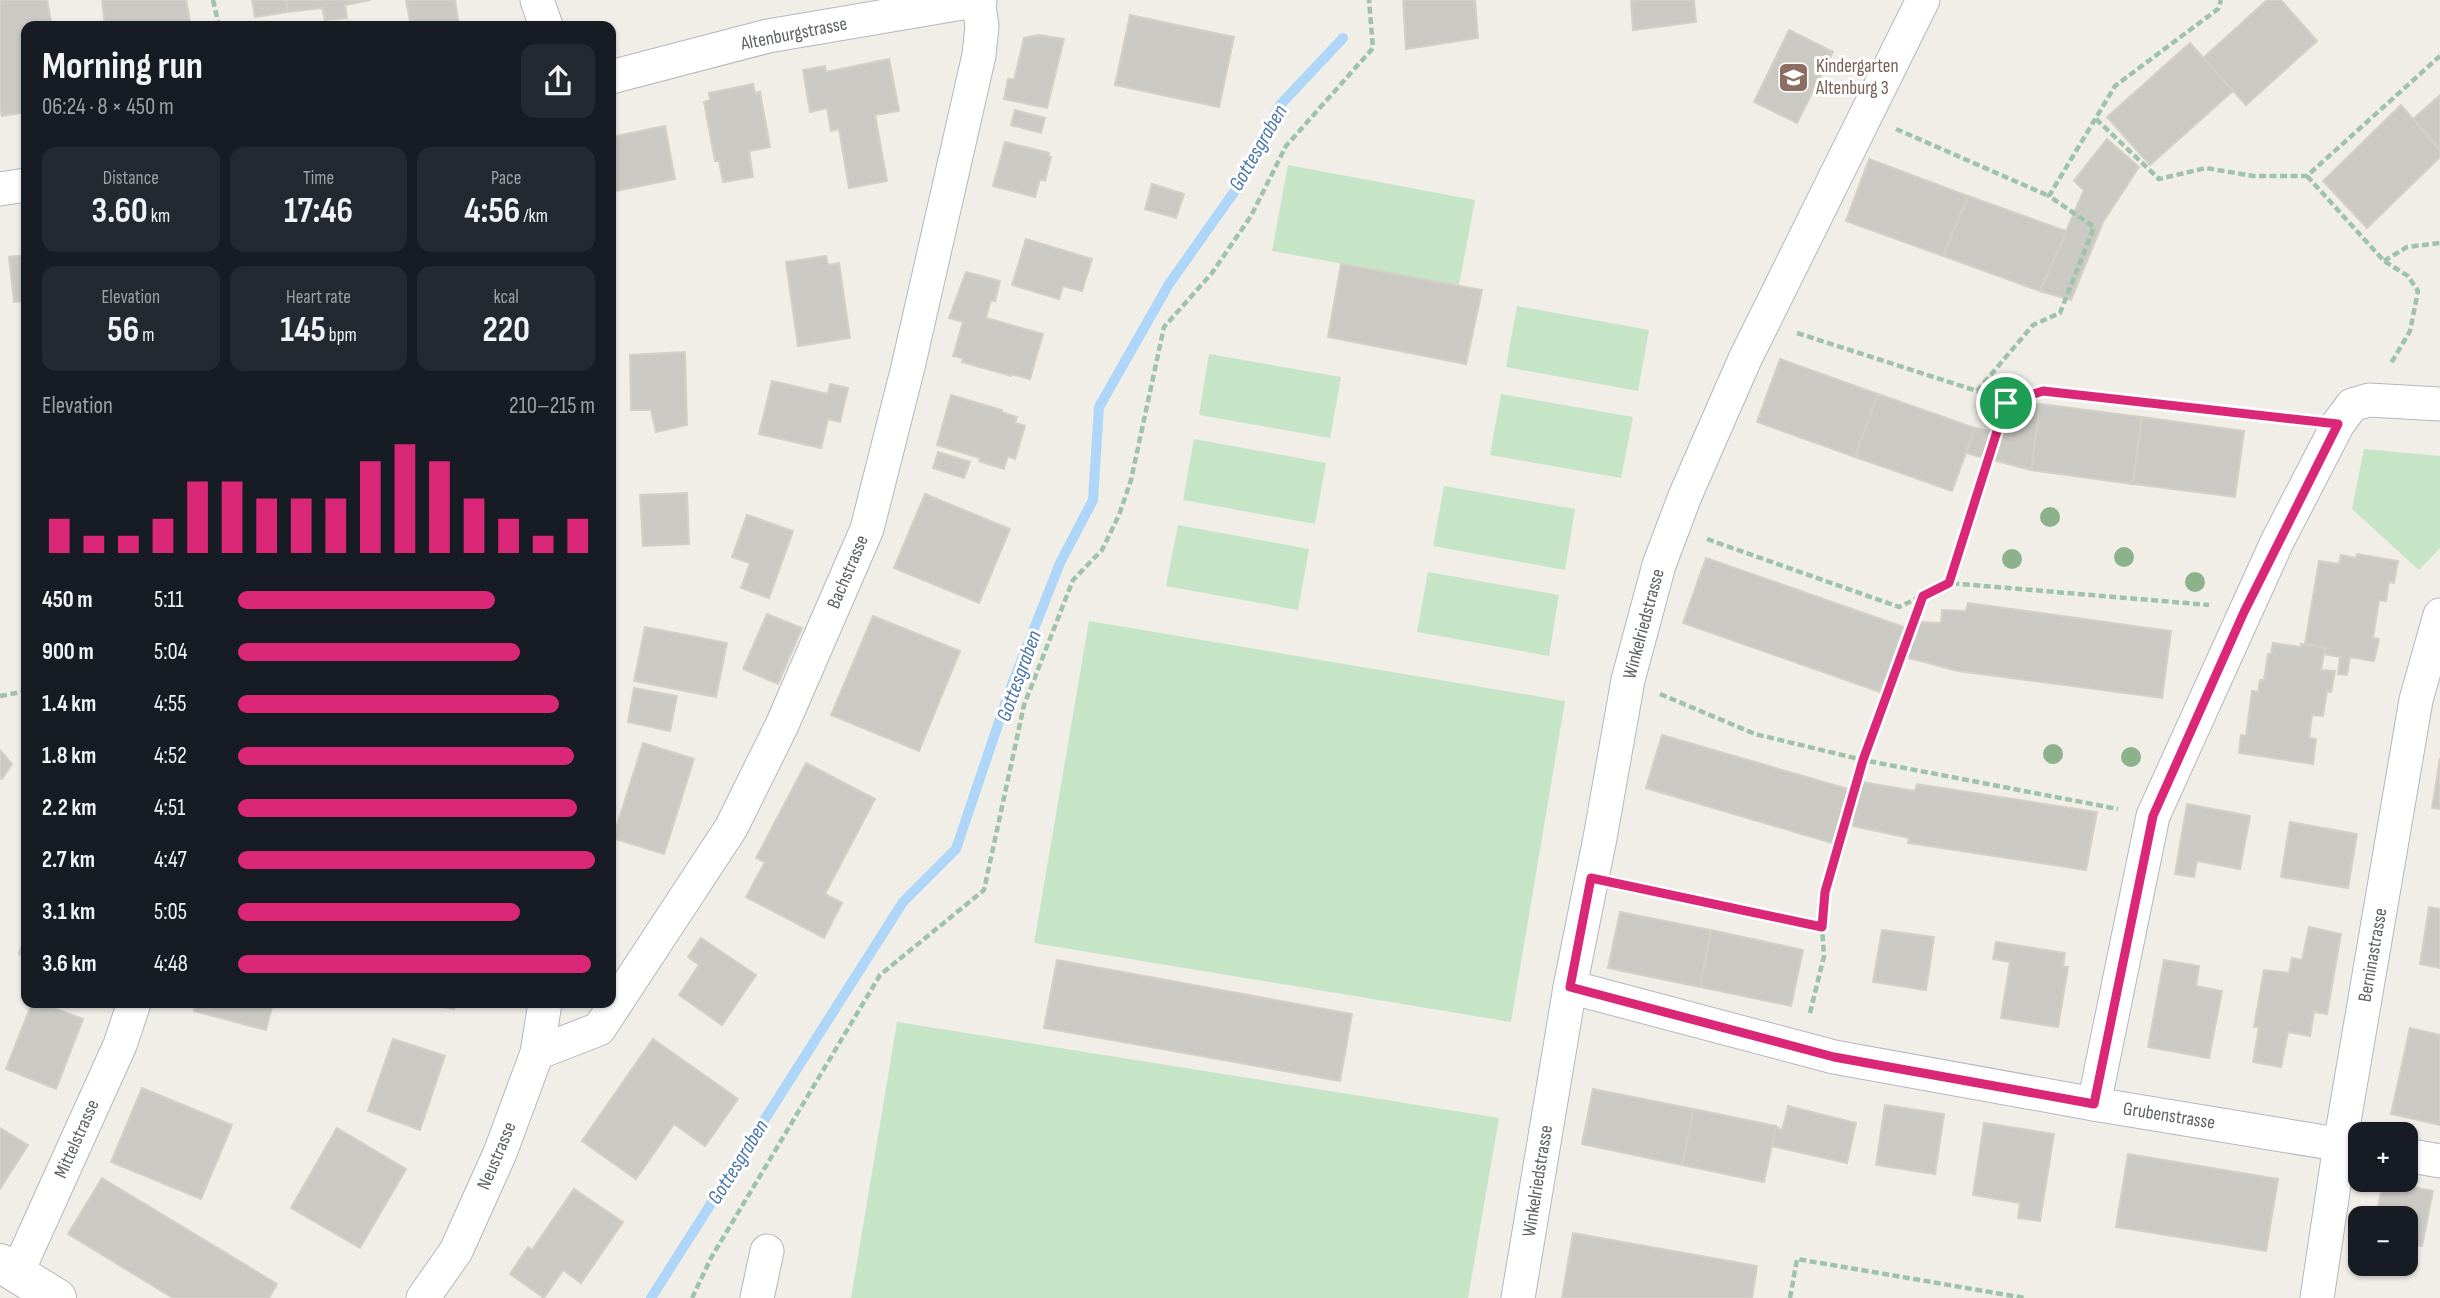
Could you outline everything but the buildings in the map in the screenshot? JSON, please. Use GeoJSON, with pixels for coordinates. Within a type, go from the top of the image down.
{"type":"FeatureCollection","features":[{"type":"Feature","properties":{"kind":"street"},"geometry":{"type":"LineString","coordinates":[[537,0],[543,21]]}},
{"type":"Feature","properties":{"kind":"street","name":"Altenburgstrasse"},"geometry":{"type":"LineString","coordinates":[[616,76],[768,36],[979,0]]}},
{"type":"Feature","properties":{"kind":"street","name":"Bachstrasse"},"geometry":{"type":"LineString","coordinates":[[616,1003],[731,828],[782,725],[867,529],[908,367],[979,55],[982,26],[979,0]]}},
{"type":"Feature","properties":{"kind":"street","name":"Winkelriedstrasse"},"geometry":{"type":"LineString","coordinates":[[1518,1298],[1570,987],[1628,680],[1660,565],[1681,508],[1750,348],[1923,0]]}},
{"type":"Feature","properties":{"kind":"street"},"geometry":{"type":"LineString","coordinates":[[0,189],[21,186]]}},
{"type":"Feature","properties":{"kind":"street"},"geometry":{"type":"LineString","coordinates":[[2094,1104],[2153,816],[2277,542],[2338,424],[2352,405],[2369,400],[2440,404]]}},
{"type":"Feature","properties":{"kind":"street","name":"Berninastrasse"},"geometry":{"type":"LineString","coordinates":[[2355,1122],[2428,701],[2440,615]]}},
{"type":"Feature","properties":{"kind":"street","name":"Grubenstrasse"},"geometry":{"type":"LineString","coordinates":[[1570,987],[1834,1057],[2094,1104],[2348,1146]]}},
{"type":"Feature","properties":{"kind":"street","name":"Mittelstrasse"},"geometry":{"type":"LineString","coordinates":[[9,1268],[120,1045],[132,1008]]}},
{"type":"Feature","properties":{"kind":"street","name":"Neustrasse"},"geometry":{"type":"LineString","coordinates":[[423,1298],[456,1251],[500,1153],[537,1054],[544,1008]]}},
{"type":"Feature","properties":{"kind":"street","name":"Bachstrasse"},"geometry":{"type":"LineString","coordinates":[[537,1054],[599,1029],[613,1008]]}},
{"type":"Feature","properties":{"kind":"street"},"geometry":{"type":"LineString","coordinates":[[2418,1158],[2440,1161]]}},
{"type":"Feature","properties":{"kind":"street","name":"Berninastrasse"},"geometry":{"type":"LineString","coordinates":[[2317,1298],[2348,1159]]}},
{"type":"Feature","properties":{"kind":"street"},"geometry":{"type":"LineString","coordinates":[[757,1298],[767,1251]]}},
{"type":"Feature","properties":{"kind":"street"},"geometry":{"type":"LineString","coordinates":[[9,1268],[57,1298]]}},
{"type":"Feature","properties":{"kind":"path"},"geometry":{"type":"LineString","coordinates":[[213,0],[218,21]]}},
{"type":"Feature","properties":{"kind":"path"},"geometry":{"type":"LineString","coordinates":[[692,1298],[711,1258],[880,975],[984,890],[1024,705],[1073,580],[1102,550],[1119,515],[1131,480],[1164,327],[1212,272],[1251,216],[1286,146],[1373,48],[1369,0]]}},
{"type":"Feature","properties":{"kind":"path"},"geometry":{"type":"LineString","coordinates":[[2049,196],[2115,86],[2218,9],[2221,0]]}},
{"type":"Feature","properties":{"kind":"path"},"geometry":{"type":"LineString","coordinates":[[2096,119],[2159,179],[2206,168],[2253,176],[2307,176],[2440,56]]}},
{"type":"Feature","properties":{"kind":"path"},"geometry":{"type":"LineString","coordinates":[[1894,128],[2049,196],[2094,228],[2060,313],[2033,325],[1977,391]]}},
{"type":"Feature","properties":{"kind":"path"},"geometry":{"type":"LineString","coordinates":[[2307,176],[2384,261],[2408,276],[2418,291],[2410,331],[2369,400]]}},
{"type":"Feature","properties":{"kind":"path"},"geometry":{"type":"LineString","coordinates":[[2384,261],[2407,247],[2440,243]]}},
{"type":"Feature","properties":{"kind":"path"},"geometry":{"type":"LineString","coordinates":[[1796,333],[1977,391],[2006,403],[2043,391],[2338,424]]}},
{"type":"Feature","properties":{"kind":"path"},"geometry":{"type":"LineString","coordinates":[[1949,583],[2006,403]]}},
{"type":"Feature","properties":{"kind":"path"},"geometry":{"type":"LineString","coordinates":[[1696,535],[1899,607],[1949,583],[2230,607],[2244,612]]}},
{"type":"Feature","properties":{"kind":"path"},"geometry":{"type":"LineString","coordinates":[[1801,1048],[1824,956],[1822,927],[1825,892],[1863,760],[1923,596]]}},
{"type":"Feature","properties":{"kind":"path"},"geometry":{"type":"LineString","coordinates":[[1650,690],[1755,734],[1863,760],[2153,816]]}},
{"type":"Feature","properties":{"kind":"path"},"geometry":{"type":"LineString","coordinates":[[0,696],[21,692]]}},
{"type":"Feature","properties":{"kind":"path"},"geometry":{"type":"LineString","coordinates":[[1591,878],[1822,927]]}},
{"type":"Feature","properties":{"kind":"path"},"geometry":{"type":"LineString","coordinates":[[1790,1298],[1797,1259],[2025,1298]]}},
{"type":"Feature","properties":{"kind":"green space"},"geometry":{"type":"Polygon","coordinates":[[[1288,165],[1475,200],[1459,285],[1272,251],[1288,165]]]}},
{"type":"Feature","properties":{"kind":"green space"},"geometry":{"type":"Polygon","coordinates":[[[1517,306],[1649,330],[1638,391],[1506,367],[1517,306]]]}},
{"type":"Feature","properties":{"kind":"green space"},"geometry":{"type":"Polygon","coordinates":[[[1209,354],[1341,377],[1330,438],[1199,415],[1209,354]]]}},
{"type":"Feature","properties":{"kind":"green space"},"geometry":{"type":"Polygon","coordinates":[[[1501,394],[1633,417],[1621,478],[1490,455],[1501,394]]]}},
{"type":"Feature","properties":{"kind":"green space"},"geometry":{"type":"Polygon","coordinates":[[[1194,439],[1326,463],[1315,524],[1183,500],[1194,439]]]}},
{"type":"Feature","properties":{"kind":"green space"},"geometry":{"type":"Polygon","coordinates":[[[2364,449],[2440,456],[2440,548],[2419,570],[2352,509],[2364,449]]]}},
{"type":"Feature","properties":{"kind":"green space"},"geometry":{"type":"Polygon","coordinates":[[[1444,486],[1575,509],[1565,570],[1433,546],[1444,486]]]}},
{"type":"Feature","properties":{"kind":"green space"},"geometry":{"type":"Polygon","coordinates":[[[1178,525],[1309,549],[1298,610],[1166,586],[1178,525]]]}},
{"type":"Feature","properties":{"kind":"green space"},"geometry":{"type":"Polygon","coordinates":[[[1428,572],[1559,595],[1549,656],[1417,632],[1428,572]]]}},
{"type":"Feature","properties":{"kind":"green space"},"geometry":{"type":"Polygon","coordinates":[[[1089,621],[1565,701],[1511,1022],[1034,943],[1089,621]]]}},
{"type":"Feature","properties":{"kind":"green space"},"geometry":{"type":"Polygon","coordinates":[[[897,1022],[1499,1118],[1468,1298],[851,1298],[897,1022]]]}},
{"type":"Feature","properties":{"kind":"waterway","name":"Gottesgraben"},"geometry":{"type":"LineString","coordinates":[[651,1298],[903,902],[956,849],[1009,692],[1060,563],[1093,500],[1099,407],[1169,284],[1239,185],[1280,105],[1343,38]]}},
{"type":"Feature","properties":{"kind":"place","name":"Kindergarten Altenburg 3"},"geometry":{"type":"Point","coordinates":[1793,77]}},
{"type":"Feature","properties":{"kind":"route"},"geometry":{"type":"LineString","coordinates":[[2043,391],[2338,424],[2244,612],[2153,816],[2094,1104],[1834,1057],[1570,987],[1591,878],[1822,927],[1825,892],[1863,760],[1923,596],[1949,583],[2006,403],[2043,391]]}}]}
